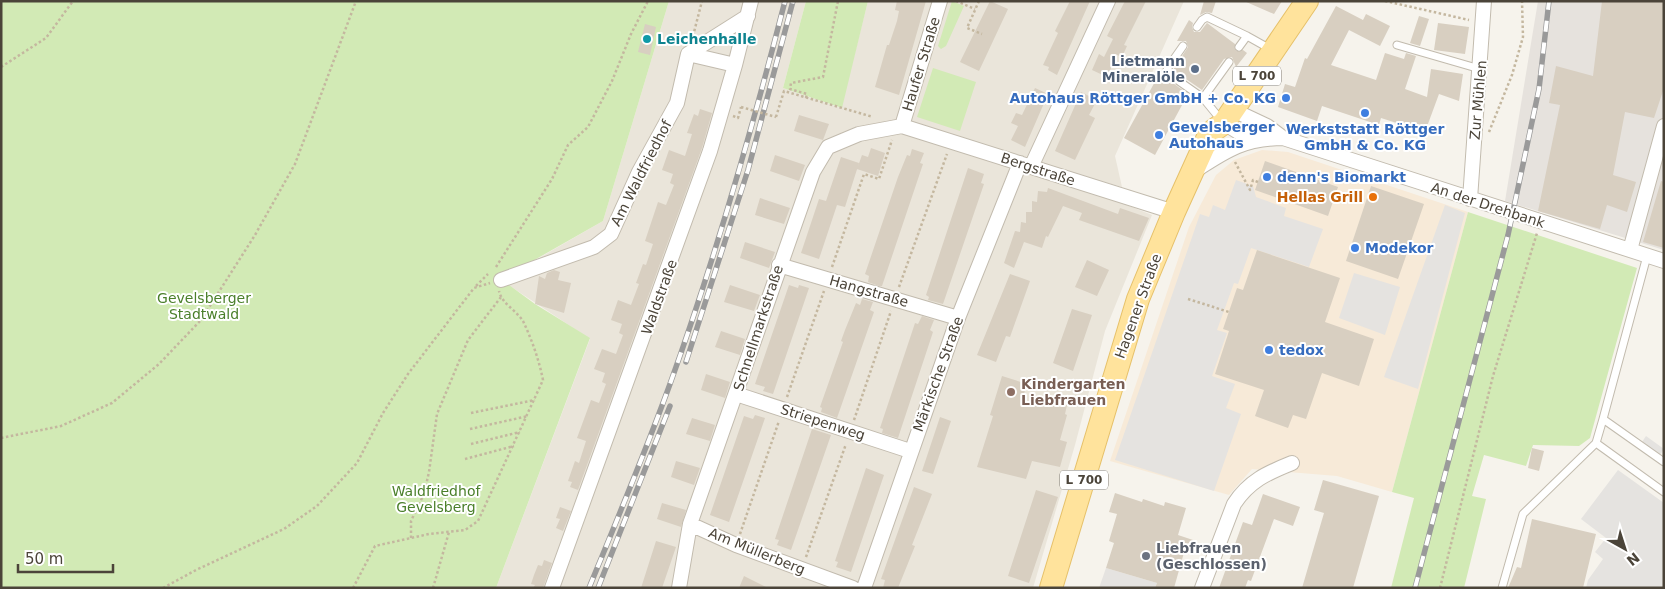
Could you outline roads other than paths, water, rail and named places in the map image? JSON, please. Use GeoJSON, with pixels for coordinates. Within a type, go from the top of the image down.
{"type":"FeatureCollection","features":[{"type":"Feature","properties":{"kind":"main road","name":"Hagener Straße"},"geometry":{"type":"LineString","coordinates":[[1057,586],[1138,299],[1174,212],[1208,137],[1228,116],[1307,1]]}},
{"type":"Feature","properties":{"kind":"street","name":"Waldstraße"},"geometry":{"type":"LineString","coordinates":[[552,588],[687,219],[735,65],[751,1]]}},
{"type":"Feature","properties":{"kind":"street","name":"Haufer Straße"},"geometry":{"type":"LineString","coordinates":[[902,126],[940,1]]}},
{"type":"Feature","properties":{"kind":"street","name":"Märkische Straße"},"geometry":{"type":"LineString","coordinates":[[864,588],[910,451],[958,318],[1026,165],[1108,1]]}},
{"type":"Feature","properties":{"kind":"street","name":"Zur Mühlen"},"geometry":{"type":"LineString","coordinates":[[1470,199],[1481,69],[1484,1]]}},
{"type":"Feature","properties":{"kind":"street"},"geometry":{"type":"LineString","coordinates":[[688,54],[748,16]]}},
{"type":"Feature","properties":{"kind":"street"},"geometry":{"type":"LineString","coordinates":[[688,54],[735,65]]}},
{"type":"Feature","properties":{"kind":"street","name":"Am Waldfriedhof"},"geometry":{"type":"LineString","coordinates":[[501,280],[594,247],[610,234],[639,172],[677,102],[688,54]]}},
{"type":"Feature","properties":{"kind":"street","name":"An der Drehbank"},"geometry":{"type":"LineString","coordinates":[[1228,116],[1267,126],[1283,138],[1664,261]]}},
{"type":"Feature","properties":{"kind":"street","name":"An der Drehbank"},"geometry":{"type":"LineString","coordinates":[[1228,116],[1240,133],[1258,139]]}},
{"type":"Feature","properties":{"kind":"street","name":"Bergstraße"},"geometry":{"type":"LineString","coordinates":[[902,126],[1174,212]]}},
{"type":"Feature","properties":{"kind":"street","name":"Schnellmarkstraße"},"geometry":{"type":"LineString","coordinates":[[679,588],[690,524],[813,172],[828,147],[859,134],[902,126]]}},
{"type":"Feature","properties":{"kind":"street"},"geometry":{"type":"LineString","coordinates":[[1630,250],[1664,126]]}},
{"type":"Feature","properties":{"kind":"street","name":"An der Drehbank"},"geometry":{"type":"LineString","coordinates":[[1193,173],[1229,150],[1258,139],[1283,138]]}},
{"type":"Feature","properties":{"kind":"street","name":"Hangstraße"},"geometry":{"type":"LineString","coordinates":[[779,265],[958,318]]}},
{"type":"Feature","properties":{"kind":"street","name":"Striepenweg"},"geometry":{"type":"LineString","coordinates":[[736,394],[910,451]]}},
{"type":"Feature","properties":{"kind":"street"},"geometry":{"type":"LineString","coordinates":[[1202,588],[1234,504],[1241,492],[1260,476],[1292,463]]}},
{"type":"Feature","properties":{"kind":"street","name":"Am Müllerberg"},"geometry":{"type":"LineString","coordinates":[[690,524],[736,545],[853,588]]}},
{"type":"Feature","properties":{"kind":"lane"},"geometry":{"type":"LineString","coordinates":[[1197,26],[1202,20],[1207,18],[1213,19],[1274,51]]}},
{"type":"Feature","properties":{"kind":"lane"},"geometry":{"type":"LineString","coordinates":[[1239,47],[1247,36]]}},
{"type":"Feature","properties":{"kind":"lane"},"geometry":{"type":"LineString","coordinates":[[1183,46],[1168,66],[1166,72],[1228,116]]}},
{"type":"Feature","properties":{"kind":"lane"},"geometry":{"type":"LineString","coordinates":[[1397,46],[1481,69]]}},
{"type":"Feature","properties":{"kind":"lane"},"geometry":{"type":"LineString","coordinates":[[1204,98],[1229,62]]}},
{"type":"Feature","properties":{"kind":"lane"},"geometry":{"type":"LineString","coordinates":[[1502,588],[1523,514],[1596,443],[1647,256]]}},
{"type":"Feature","properties":{"kind":"lane"},"geometry":{"type":"LineString","coordinates":[[1604,419],[1664,462]]}},
{"type":"Feature","properties":{"kind":"lane"},"geometry":{"type":"LineString","coordinates":[[1596,443],[1664,492]]}},
{"type":"Feature","properties":{"kind":"railway"},"geometry":{"type":"LineString","coordinates":[[589,588],[651,435],[687,337],[732,194],[785,1]]}},
{"type":"Feature","properties":{"kind":"railway"},"geometry":{"type":"LineString","coordinates":[[686,362],[748,170],[793,1]]}},
{"type":"Feature","properties":{"kind":"railway"},"geometry":{"type":"LineString","coordinates":[[1415,588],[1508,235],[1539,89],[1549,1]]}},
{"type":"Feature","properties":{"kind":"railway"},"geometry":{"type":"LineString","coordinates":[[598,588],[670,406]]}},
{"type":"Feature","properties":{"kind":"place","name":"Leichenhalle"},"geometry":{"type":"Point","coordinates":[647,39]}},
{"type":"Feature","properties":{"kind":"place","name":"Lietmann Mineralöle"},"geometry":{"type":"Point","coordinates":[1195,69]}},
{"type":"Feature","properties":{"kind":"place","name":"Autohaus Röttger GmbH + Co. KG"},"geometry":{"type":"Point","coordinates":[1286,98]}},
{"type":"Feature","properties":{"kind":"place","name":"Werkststatt Röttger GmbH & Co. KG"},"geometry":{"type":"Point","coordinates":[1365,113]}},
{"type":"Feature","properties":{"kind":"place","name":"Gevelsberger Autohaus"},"geometry":{"type":"Point","coordinates":[1159,135]}},
{"type":"Feature","properties":{"kind":"place","name":"denn's Biomarkt"},"geometry":{"type":"Point","coordinates":[1267,177]}},
{"type":"Feature","properties":{"kind":"place","name":"Hellas Grill"},"geometry":{"type":"Point","coordinates":[1373,197]}},
{"type":"Feature","properties":{"kind":"place","name":"Modekor"},"geometry":{"type":"Point","coordinates":[1355,248]}},
{"type":"Feature","properties":{"kind":"place","name":"tedox"},"geometry":{"type":"Point","coordinates":[1269,350]}},
{"type":"Feature","properties":{"kind":"place","name":"Kindergarten Liebfrauen"},"geometry":{"type":"Point","coordinates":[1011,392]}},
{"type":"Feature","properties":{"kind":"place","name":"Liebfrauen (Geschlossen)"},"geometry":{"type":"Point","coordinates":[1146,556]}},
{"type":"Feature","properties":{"kind":"park label","name":"Gevelsberger Stadtwald"},"geometry":{"type":"Point","coordinates":[204,306]}},
{"type":"Feature","properties":{"kind":"park label","name":"Waldfriedhof Gevelsberg"},"geometry":{"type":"Point","coordinates":[436,500]}}]}
